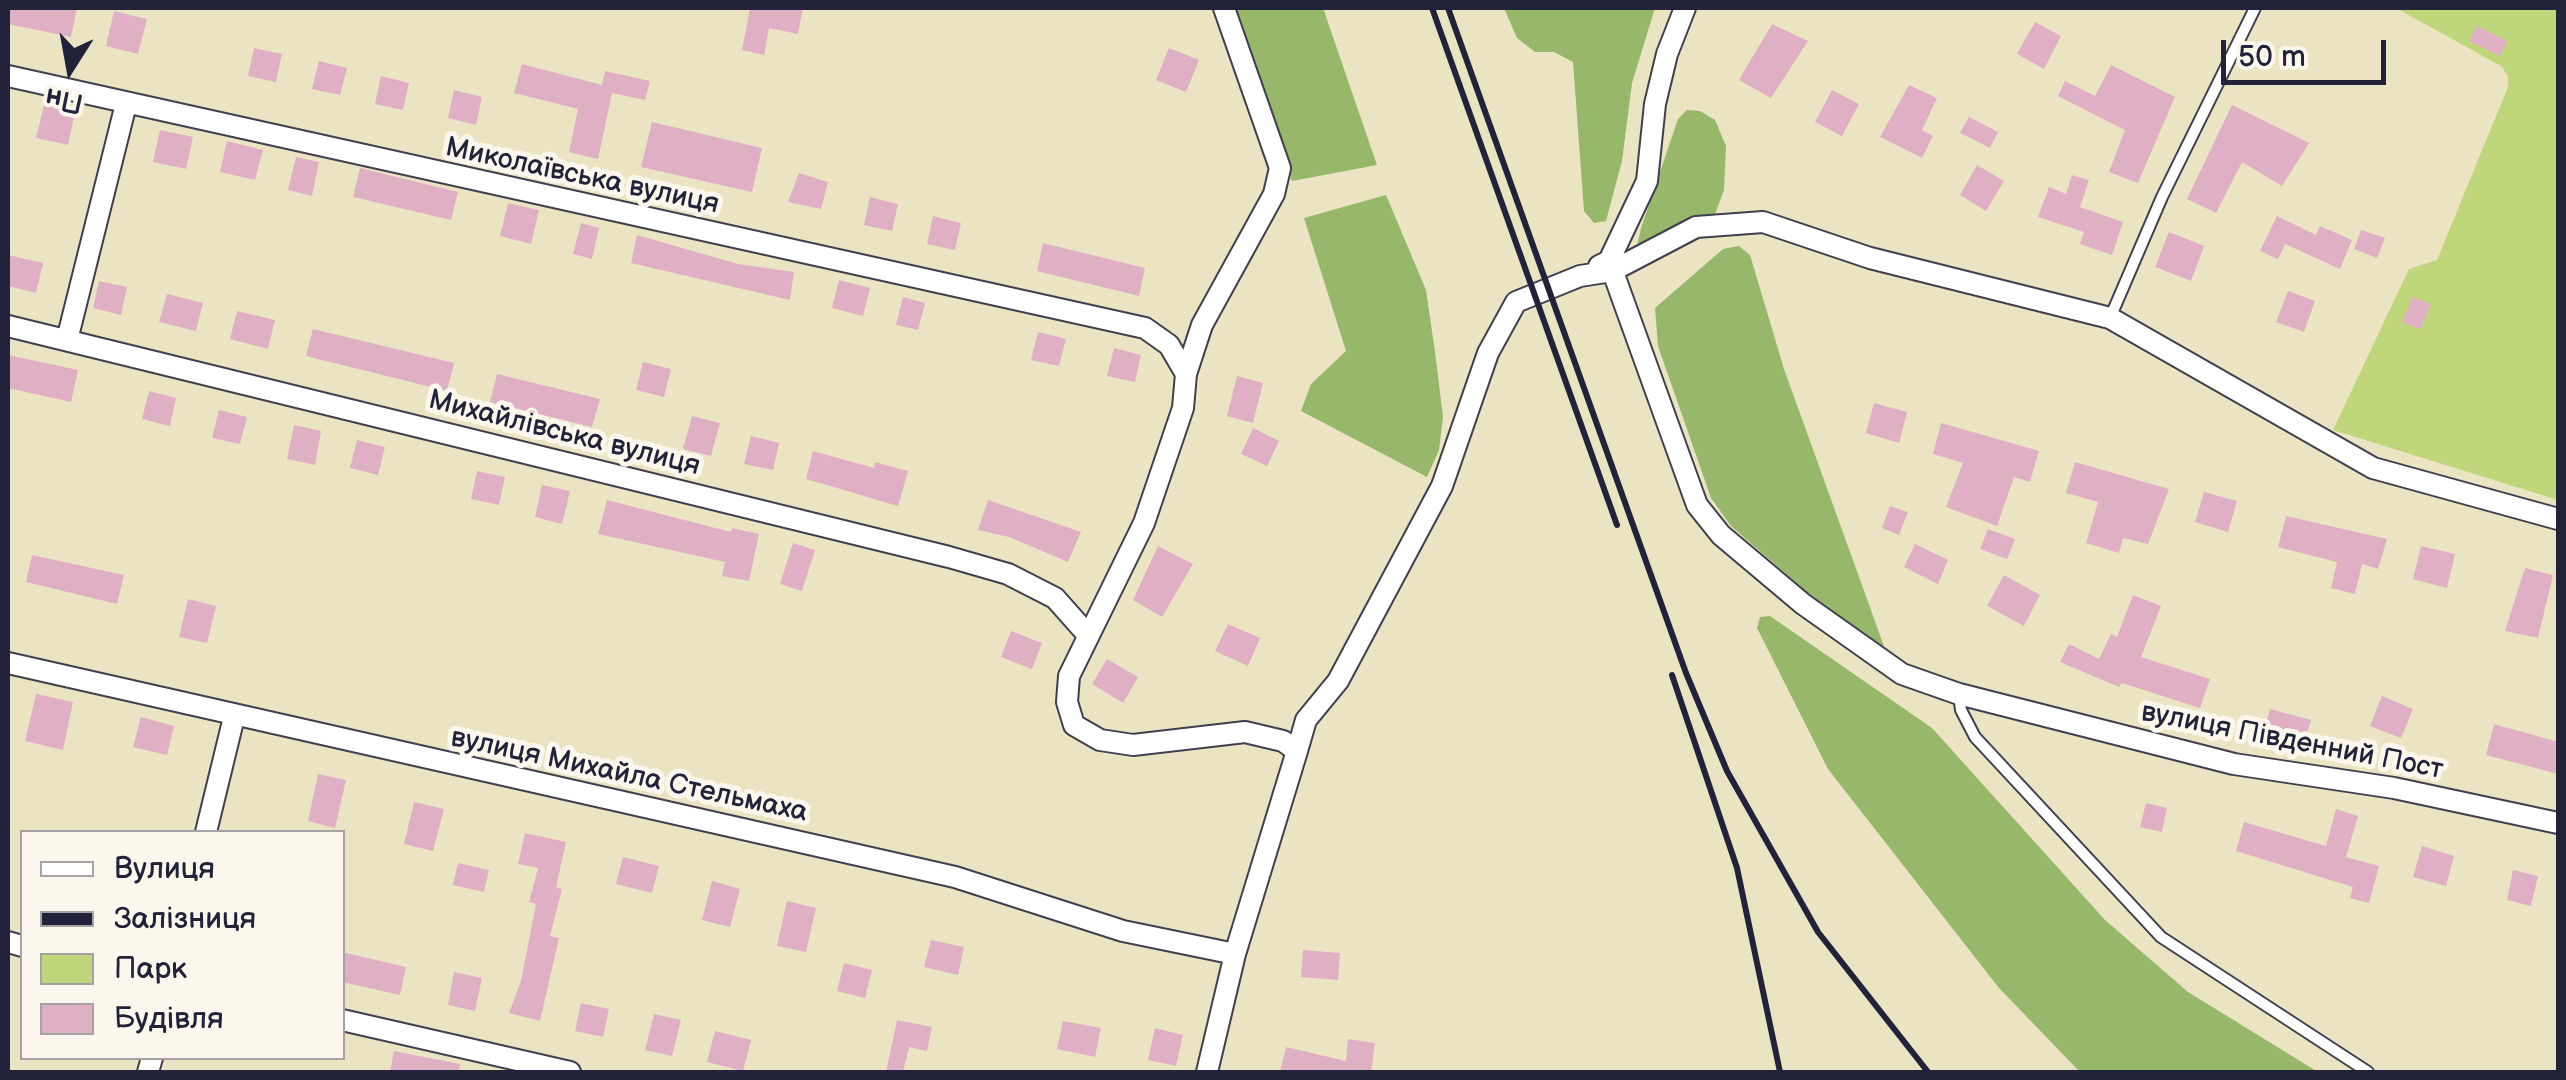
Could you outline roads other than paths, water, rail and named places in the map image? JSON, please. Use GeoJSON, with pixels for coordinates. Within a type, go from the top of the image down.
{"type":"FeatureCollection","features":[{"type":"Feature","properties":{"kind":"street"},"geometry":{"type":"LineString","coordinates":[[1224,8],[1280,168],[1274,194],[1202,325],[1186,374],[1183,408],[1144,523],[1069,676],[1067,702],[1074,725],[1100,740],[1133,744],[1245,732],[1273,738],[1297,752]]}},
{"type":"Feature","properties":{"kind":"street"},"geometry":{"type":"LineString","coordinates":[[1610,266],[1647,182],[1655,104],[1667,54],[1685,8]]}},
{"type":"Feature","properties":{"kind":"street","name":"Миколаївська вулиця"},"geometry":{"type":"LineString","coordinates":[[8,76],[1145,328],[1169,345],[1186,374]]}},
{"type":"Feature","properties":{"kind":"street"},"geometry":{"type":"LineString","coordinates":[[66,340],[126,104]]}},
{"type":"Feature","properties":{"kind":"street"},"geometry":{"type":"LineString","coordinates":[[1207,1072],[1235,954],[1306,720],[1338,681],[1442,486],[1500,324],[1516,302],[1696,227],[1763,222],[1870,258],[2110,318],[2373,468],[2558,519]]}},
{"type":"Feature","properties":{"kind":"street","name":"вулиця Південний Пост"},"geometry":{"type":"LineString","coordinates":[[1610,266],[1697,506],[1720,535],[1902,674],[1959,694],[2234,764],[2394,788],[2558,824]]}},
{"type":"Feature","properties":{"kind":"street","name":"Михайлівська вулиця"},"geometry":{"type":"LineString","coordinates":[[8,326],[949,557],[1008,574],[1055,598],[1088,634]]}},
{"type":"Feature","properties":{"kind":"street","name":"вулиця Михайла Стельмаха"},"geometry":{"type":"LineString","coordinates":[[8,663],[234,717],[955,876],[1122,932],[1235,954]]}},
{"type":"Feature","properties":{"kind":"street"},"geometry":{"type":"LineString","coordinates":[[206,830],[234,717]]}},
{"type":"Feature","properties":{"kind":"street"},"geometry":{"type":"LineString","coordinates":[[345,1021],[570,1072]]}},
{"type":"Feature","properties":{"kind":"lane"},"geometry":{"type":"LineString","coordinates":[[2110,318],[2162,197],[2255,8]]}},
{"type":"Feature","properties":{"kind":"lane"},"geometry":{"type":"LineString","coordinates":[[1959,694],[1961,710],[1974,737],[2151,927],[2239,992],[2368,1072]]}},
{"type":"Feature","properties":{"kind":"railway"},"geometry":{"type":"LineString","coordinates":[[1432,8],[1617,525]]}},
{"type":"Feature","properties":{"kind":"railway"},"geometry":{"type":"LineString","coordinates":[[1448,8],[1686,673],[1727,771],[1818,932],[1928,1072]]}},
{"type":"Feature","properties":{"kind":"railway"},"geometry":{"type":"LineString","coordinates":[[1672,675],[1737,868],[1780,1072]]}}]}
